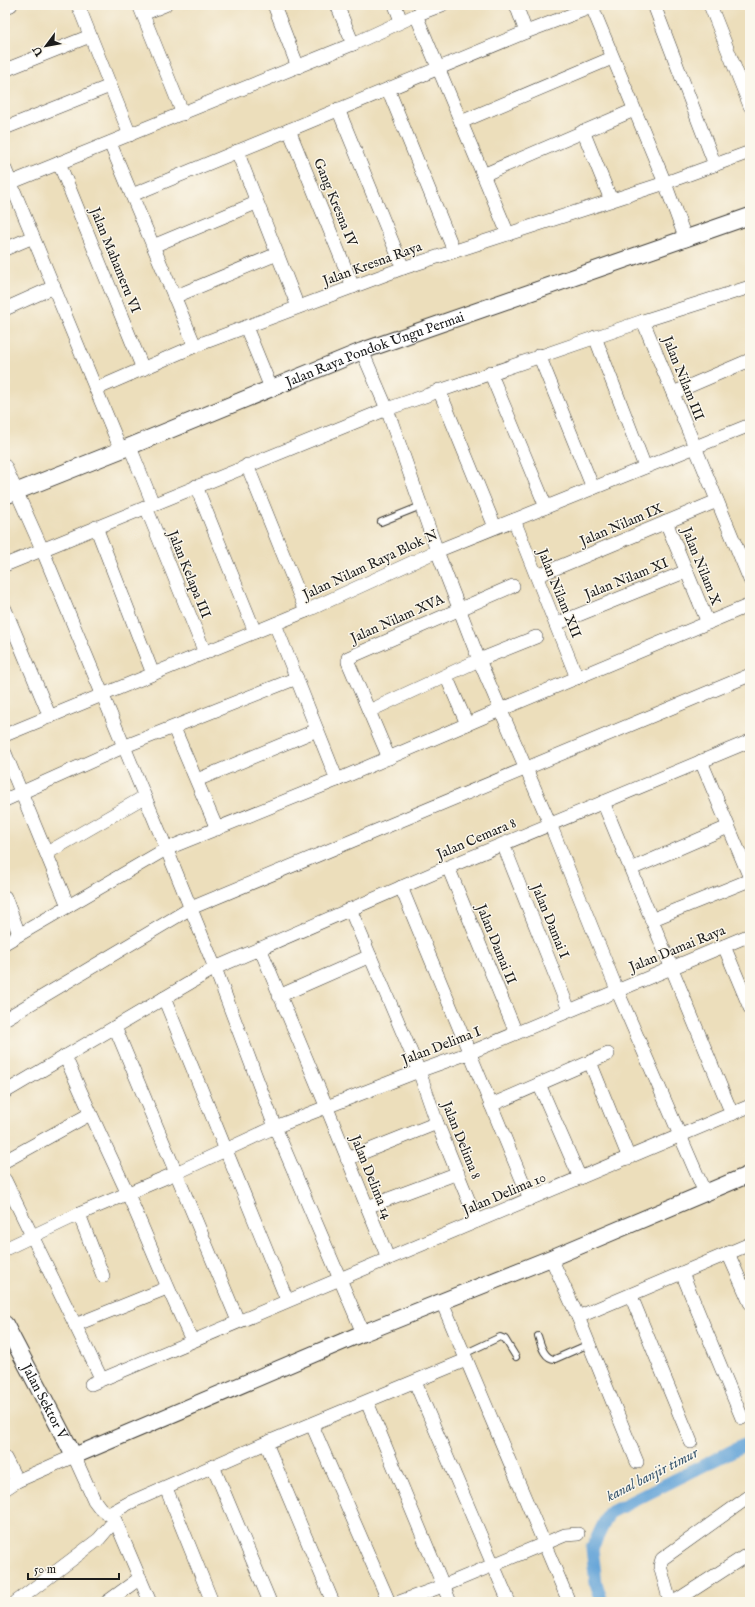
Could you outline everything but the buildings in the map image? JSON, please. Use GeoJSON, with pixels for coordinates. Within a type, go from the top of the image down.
{"type":"FeatureCollection","features":[{"type":"Feature","properties":{"kind":"street"},"geometry":{"type":"LineString","coordinates":[[5,8],[11,5]]}},
{"type":"Feature","properties":{"kind":"street"},"geometry":{"type":"LineString","coordinates":[[78,5],[130,135]]}},
{"type":"Feature","properties":{"kind":"street"},"geometry":{"type":"LineString","coordinates":[[165,5],[141,10],[183,114]]}},
{"type":"Feature","properties":{"kind":"street"},"geometry":{"type":"LineString","coordinates":[[274,5],[298,67]]}},
{"type":"Feature","properties":{"kind":"street"},"geometry":{"type":"LineString","coordinates":[[337,5],[352,44]]}},
{"type":"Feature","properties":{"kind":"street"},"geometry":{"type":"LineString","coordinates":[[395,5],[401,21]]}},
{"type":"Feature","properties":{"kind":"street"},"geometry":{"type":"LineString","coordinates":[[8,184],[298,67],[401,21],[442,5]]}},
{"type":"Feature","properties":{"kind":"street"},"geometry":{"type":"LineString","coordinates":[[516,5],[526,32]]}},
{"type":"Feature","properties":{"kind":"street"},"geometry":{"type":"LineString","coordinates":[[654,5],[715,164]]}},
{"type":"Feature","properties":{"kind":"street"},"geometry":{"type":"LineString","coordinates":[[710,5],[750,106]]}},
{"type":"Feature","properties":{"kind":"street"},"geometry":{"type":"LineString","coordinates":[[132,195],[526,32],[594,6],[612,58],[665,183],[686,240]]}},
{"type":"Feature","properties":{"kind":"street"},"geometry":{"type":"LineString","coordinates":[[416,15],[508,234]]}},
{"type":"Feature","properties":{"kind":"street"},"geometry":{"type":"LineString","coordinates":[[5,70],[90,36]]}},
{"type":"Feature","properties":{"kind":"street"},"geometry":{"type":"LineString","coordinates":[[461,122],[612,58]]}},
{"type":"Feature","properties":{"kind":"street"},"geometry":{"type":"LineString","coordinates":[[5,128],[110,86]]}},
{"type":"Feature","properties":{"kind":"street"},"geometry":{"type":"LineString","coordinates":[[388,89],[454,251]]}},
{"type":"Feature","properties":{"kind":"street"},"geometry":{"type":"LineString","coordinates":[[338,110],[403,268]]}},
{"type":"Feature","properties":{"kind":"street"},"geometry":{"type":"LineString","coordinates":[[483,175],[634,110]]}},
{"type":"Feature","properties":{"kind":"street","name":"Gang Kresna IV"},"geometry":{"type":"LineString","coordinates":[[289,130],[353,287]]}},
{"type":"Feature","properties":{"kind":"street"},"geometry":{"type":"LineString","coordinates":[[583,132],[611,200]]}},
{"type":"Feature","properties":{"kind":"street"},"geometry":{"type":"LineString","coordinates":[[110,143],[195,346]]}},
{"type":"Feature","properties":{"kind":"street"},"geometry":{"type":"LineString","coordinates":[[237,151],[256,203],[278,254],[298,307]]}},
{"type":"Feature","properties":{"kind":"street","name":"Jalan Kresna Raya"},"geometry":{"type":"LineString","coordinates":[[96,389],[195,346],[403,268],[665,183],[750,152]]}},
{"type":"Feature","properties":{"kind":"street","name":"Jalan Mahameru VI"},"geometry":{"type":"LineString","coordinates":[[59,163],[143,369]]}},
{"type":"Feature","properties":{"kind":"street","name":"Jalan Kelapa III"},"geometry":{"type":"LineString","coordinates":[[5,170],[8,184],[33,237],[96,389],[126,448],[205,653]]}},
{"type":"Feature","properties":{"kind":"street"},"geometry":{"type":"LineString","coordinates":[[153,246],[256,203]]}},
{"type":"Feature","properties":{"kind":"street","name":"Jalan Raya Pondok Ungu Permai"},"geometry":{"type":"LineString","coordinates":[[10,493],[126,448],[362,351],[686,240],[750,216]]}},
{"type":"Feature","properties":{"kind":"street"},"geometry":{"type":"LineString","coordinates":[[5,249],[33,237]]}},
{"type":"Feature","properties":{"kind":"street"},"geometry":{"type":"LineString","coordinates":[[174,297],[278,254]]}},
{"type":"Feature","properties":{"kind":"street"},"geometry":{"type":"LineString","coordinates":[[5,309],[54,287]]}},
{"type":"Feature","properties":{"kind":"street"},"geometry":{"type":"LineString","coordinates":[[5,564],[387,409],[539,355],[750,287]]}},
{"type":"Feature","properties":{"kind":"street","name":"Jalan Nilam III"},"geometry":{"type":"LineString","coordinates":[[643,321],[750,580]]}},
{"type":"Feature","properties":{"kind":"street"},"geometry":{"type":"LineString","coordinates":[[246,327],[271,388]]}},
{"type":"Feature","properties":{"kind":"street"},"geometry":{"type":"LineString","coordinates":[[595,337],[645,467]]}},
{"type":"Feature","properties":{"kind":"street"},"geometry":{"type":"LineString","coordinates":[[362,351],[387,409],[437,551],[479,660],[550,824],[617,990],[705,1193]]}},
{"type":"Feature","properties":{"kind":"street"},"geometry":{"type":"LineString","coordinates":[[539,355],[593,488]]}},
{"type":"Feature","properties":{"kind":"street"},"geometry":{"type":"LineString","coordinates":[[673,393],[750,360]]}},
{"type":"Feature","properties":{"kind":"street"},"geometry":{"type":"LineString","coordinates":[[490,372],[546,507]]}},
{"type":"Feature","properties":{"kind":"street"},"geometry":{"type":"LineString","coordinates":[[440,390],[495,527]]}},
{"type":"Feature","properties":{"kind":"street","name":"Jalan Nilam Raya Blok N"},"geometry":{"type":"LineString","coordinates":[[5,735],[103,696],[306,611],[437,551],[695,447],[749,427]]}},
{"type":"Feature","properties":{"kind":"street"},"geometry":{"type":"LineString","coordinates":[[247,465],[306,611]]}},
{"type":"Feature","properties":{"kind":"street"},"geometry":{"type":"LineString","coordinates":[[5,466],[10,493],[42,549],[123,748],[191,908],[275,1127],[341,1278],[363,1333]]}},
{"type":"Feature","properties":{"kind":"street"},"geometry":{"type":"LineString","coordinates":[[196,486],[255,632]]}},
{"type":"Feature","properties":{"kind":"street","name":"Jalan Nilam IX"},"geometry":{"type":"LineString","coordinates":[[537,576],[717,500]]}},
{"type":"Feature","properties":{"kind":"street","name":"Jalan Nilam XII"},"geometry":{"type":"LineString","coordinates":[[514,520],[577,678]]}},
{"type":"Feature","properties":{"kind":"street","name":"Jalan Nilam X"},"geometry":{"type":"LineString","coordinates":[[666,522],[708,623]]}},
{"type":"Feature","properties":{"kind":"street"},"geometry":{"type":"LineString","coordinates":[[96,527],[153,674]]}},
{"type":"Feature","properties":{"kind":"street","name":"Jalan Nilam XI"},"geometry":{"type":"LineString","coordinates":[[556,624],[687,571]]}},
{"type":"Feature","properties":{"kind":"street","name":"Jalan Nilam XVA"},"geometry":{"type":"LineString","coordinates":[[369,712],[348,662],[348,658],[513,586]]}},
{"type":"Feature","properties":{"kind":"street"},"geometry":{"type":"LineString","coordinates":[[5,943],[166,849],[337,780],[750,605]]}},
{"type":"Feature","properties":{"kind":"street"},"geometry":{"type":"LineString","coordinates":[[5,609],[50,717]]}},
{"type":"Feature","properties":{"kind":"street"},"geometry":{"type":"LineString","coordinates":[[275,624],[337,780]]}},
{"type":"Feature","properties":{"kind":"street"},"geometry":{"type":"LineString","coordinates":[[389,758],[369,712],[479,660],[536,637]]}},
{"type":"Feature","properties":{"kind":"street"},"geometry":{"type":"LineString","coordinates":[[5,1019],[191,908],[750,675]]}},
{"type":"Feature","properties":{"kind":"street"},"geometry":{"type":"LineString","coordinates":[[446,676],[467,724]]}},
{"type":"Feature","properties":{"kind":"street"},"geometry":{"type":"LineString","coordinates":[[5,800],[123,748],[297,678]]}},
{"type":"Feature","properties":{"kind":"street"},"geometry":{"type":"LineString","coordinates":[[174,728],[217,829]]}},
{"type":"Feature","properties":{"kind":"street"},"geometry":{"type":"LineString","coordinates":[[196,780],[317,730]]}},
{"type":"Feature","properties":{"kind":"street","name":"Jalan Cemara 8"},"geometry":{"type":"LineString","coordinates":[[5,1092],[215,968],[448,867],[750,741]]}},
{"type":"Feature","properties":{"kind":"street"},"geometry":{"type":"LineString","coordinates":[[5,753],[68,906]]}},
{"type":"Feature","properties":{"kind":"street"},"geometry":{"type":"LineString","coordinates":[[652,920],[750,879],[701,761]]}},
{"type":"Feature","properties":{"kind":"street"},"geometry":{"type":"LineString","coordinates":[[47,853],[144,797]]}},
{"type":"Feature","properties":{"kind":"street"},"geometry":{"type":"LineString","coordinates":[[603,802],[732,1114]]}},
{"type":"Feature","properties":{"kind":"street"},"geometry":{"type":"LineString","coordinates":[[631,869],[728,827]]}},
{"type":"Feature","properties":{"kind":"street","name":"Jalan Damai I"},"geometry":{"type":"LineString","coordinates":[[503,844],[569,1010]]}},
{"type":"Feature","properties":{"kind":"street","name":"Jalan Damai II"},"geometry":{"type":"LineString","coordinates":[[448,867],[516,1033]]}},
{"type":"Feature","properties":{"kind":"street"},"geometry":{"type":"LineString","coordinates":[[402,887],[530,1199]]}},
{"type":"Feature","properties":{"kind":"street"},"geometry":{"type":"LineString","coordinates":[[5,897],[19,934]]}},
{"type":"Feature","properties":{"kind":"street","name":"Jalan Delima 8"},"geometry":{"type":"LineString","coordinates":[[350,909],[419,1071],[437,1123],[477,1221]]}},
{"type":"Feature","properties":{"kind":"street","name":"Jalan Damai Raya"},"geometry":{"type":"LineString","coordinates":[[617,990],[750,935]]}},
{"type":"Feature","properties":{"kind":"street"},"geometry":{"type":"LineString","coordinates":[[724,946],[750,1008]]}},
{"type":"Feature","properties":{"kind":"street","name":"Jalan Delima 14"},"geometry":{"type":"LineString","coordinates":[[260,948],[388,1258]]}},
{"type":"Feature","properties":{"kind":"street"},"geometry":{"type":"LineString","coordinates":[[279,996],[370,956]]}},
{"type":"Feature","properties":{"kind":"street","name":"Jalan Delima I"},"geometry":{"type":"LineString","coordinates":[[5,1249],[79,1214],[176,1173],[275,1127],[419,1071],[470,1053],[617,990]]}},
{"type":"Feature","properties":{"kind":"street"},"geometry":{"type":"LineString","coordinates":[[164,998],[287,1300]]}},
{"type":"Feature","properties":{"kind":"street"},"geometry":{"type":"LineString","coordinates":[[115,1027],[238,1321]]}},
{"type":"Feature","properties":{"kind":"street"},"geometry":{"type":"LineString","coordinates":[[491,1105],[608,1054]]}},
{"type":"Feature","properties":{"kind":"street"},"geometry":{"type":"LineString","coordinates":[[66,1056],[90,1114],[127,1193],[167,1288],[192,1340]]}},
{"type":"Feature","properties":{"kind":"street"},"geometry":{"type":"LineString","coordinates":[[590,1062],[629,1158]]}},
{"type":"Feature","properties":{"kind":"street"},"geometry":{"type":"LineString","coordinates":[[539,1084],[580,1178]]}},
{"type":"Feature","properties":{"kind":"street","name":"Jalan Delima 10"},"geometry":{"type":"LineString","coordinates":[[75,1325],[96,1381],[750,1106]]}},
{"type":"Feature","properties":{"kind":"street"},"geometry":{"type":"LineString","coordinates":[[5,1161],[90,1114]]}},
{"type":"Feature","properties":{"kind":"street"},"geometry":{"type":"LineString","coordinates":[[347,1159],[437,1123]]}},
{"type":"Feature","properties":{"kind":"street"},"geometry":{"type":"LineString","coordinates":[[367,1207],[458,1173]]}},
{"type":"Feature","properties":{"kind":"street"},"geometry":{"type":"LineString","coordinates":[[5,1488],[17,1481],[74,1456],[363,1333],[551,1258],[750,1174]]}},
{"type":"Feature","properties":{"kind":"street"},"geometry":{"type":"LineString","coordinates":[[5,1180],[75,1325],[167,1288]]}},
{"type":"Feature","properties":{"kind":"street"},"geometry":{"type":"LineString","coordinates":[[79,1214],[103,1276]]}},
{"type":"Feature","properties":{"kind":"street"},"geometry":{"type":"LineString","coordinates":[[578,1317],[631,1296],[750,1244]]}},
{"type":"Feature","properties":{"kind":"street"},"geometry":{"type":"LineString","coordinates":[[728,1253],[750,1303]]}},
{"type":"Feature","properties":{"kind":"street"},"geometry":{"type":"LineString","coordinates":[[551,1258],[578,1317],[637,1462]]}},
{"type":"Feature","properties":{"kind":"street"},"geometry":{"type":"LineString","coordinates":[[682,1273],[742,1418]]}},
{"type":"Feature","properties":{"kind":"street"},"geometry":{"type":"LineString","coordinates":[[631,1296],[691,1442]]}},
{"type":"Feature","properties":{"kind":"street"},"geometry":{"type":"LineString","coordinates":[[442,1302],[569,1602]]}},
{"type":"Feature","properties":{"kind":"street","name":"Jalan Sektor V"},"geometry":{"type":"LineString","coordinates":[[5,1324],[74,1456]]}},
{"type":"Feature","properties":{"kind":"street"},"geometry":{"type":"LineString","coordinates":[[16,1602],[99,1539],[112,1517],[128,1503],[166,1488],[266,1443],[414,1382],[465,1357]]}},
{"type":"Feature","properties":{"kind":"street"},"geometry":{"type":"LineString","coordinates":[[414,1382],[509,1602]]}},
{"type":"Feature","properties":{"kind":"street"},"geometry":{"type":"LineString","coordinates":[[367,1402],[450,1602]]}},
{"type":"Feature","properties":{"kind":"street"},"geometry":{"type":"LineString","coordinates":[[312,1425],[389,1602]]}},
{"type":"Feature","properties":{"kind":"street"},"geometry":{"type":"LineString","coordinates":[[266,1443],[333,1602]]}},
{"type":"Feature","properties":{"kind":"street"},"geometry":{"type":"LineString","coordinates":[[74,1456],[94,1500],[103,1511],[112,1517],[150,1602]]}},
{"type":"Feature","properties":{"kind":"street"},"geometry":{"type":"LineString","coordinates":[[5,1458],[17,1481]]}},
{"type":"Feature","properties":{"kind":"street"},"geometry":{"type":"LineString","coordinates":[[213,1466],[270,1602]]}},
{"type":"Feature","properties":{"kind":"street"},"geometry":{"type":"LineString","coordinates":[[166,1488],[212,1602]]}},
{"type":"Feature","properties":{"kind":"street"},"geometry":{"type":"LineString","coordinates":[[670,1602],[660,1566],[661,1560],[750,1497]]}},
{"type":"Feature","properties":{"kind":"street"},"geometry":{"type":"LineString","coordinates":[[399,1602],[443,1586],[565,1535],[578,1534]]}},
{"type":"Feature","properties":{"kind":"street"},"geometry":{"type":"LineString","coordinates":[[674,1602],[750,1553]]}},
{"type":"Feature","properties":{"kind":"street"},"geometry":{"type":"LineString","coordinates":[[107,1602],[140,1578]]}},
{"type":"Feature","properties":{"kind":"lane"},"geometry":{"type":"LineString","coordinates":[[381,522],[421,506]]}},
{"type":"Feature","properties":{"kind":"lane"},"geometry":{"type":"LineString","coordinates":[[538,1336],[547,1356],[550,1359],[555,1359],[589,1344]]}},
{"type":"Feature","properties":{"kind":"lane"},"geometry":{"type":"LineString","coordinates":[[465,1357],[500,1337],[505,1339],[516,1357]]}},
{"type":"Feature","properties":{"kind":"waterway","name":"kanal banjir timur"},"geometry":{"type":"LineString","coordinates":[[602,1602],[596,1583],[592,1548],[609,1513],[750,1442]]}}]}
